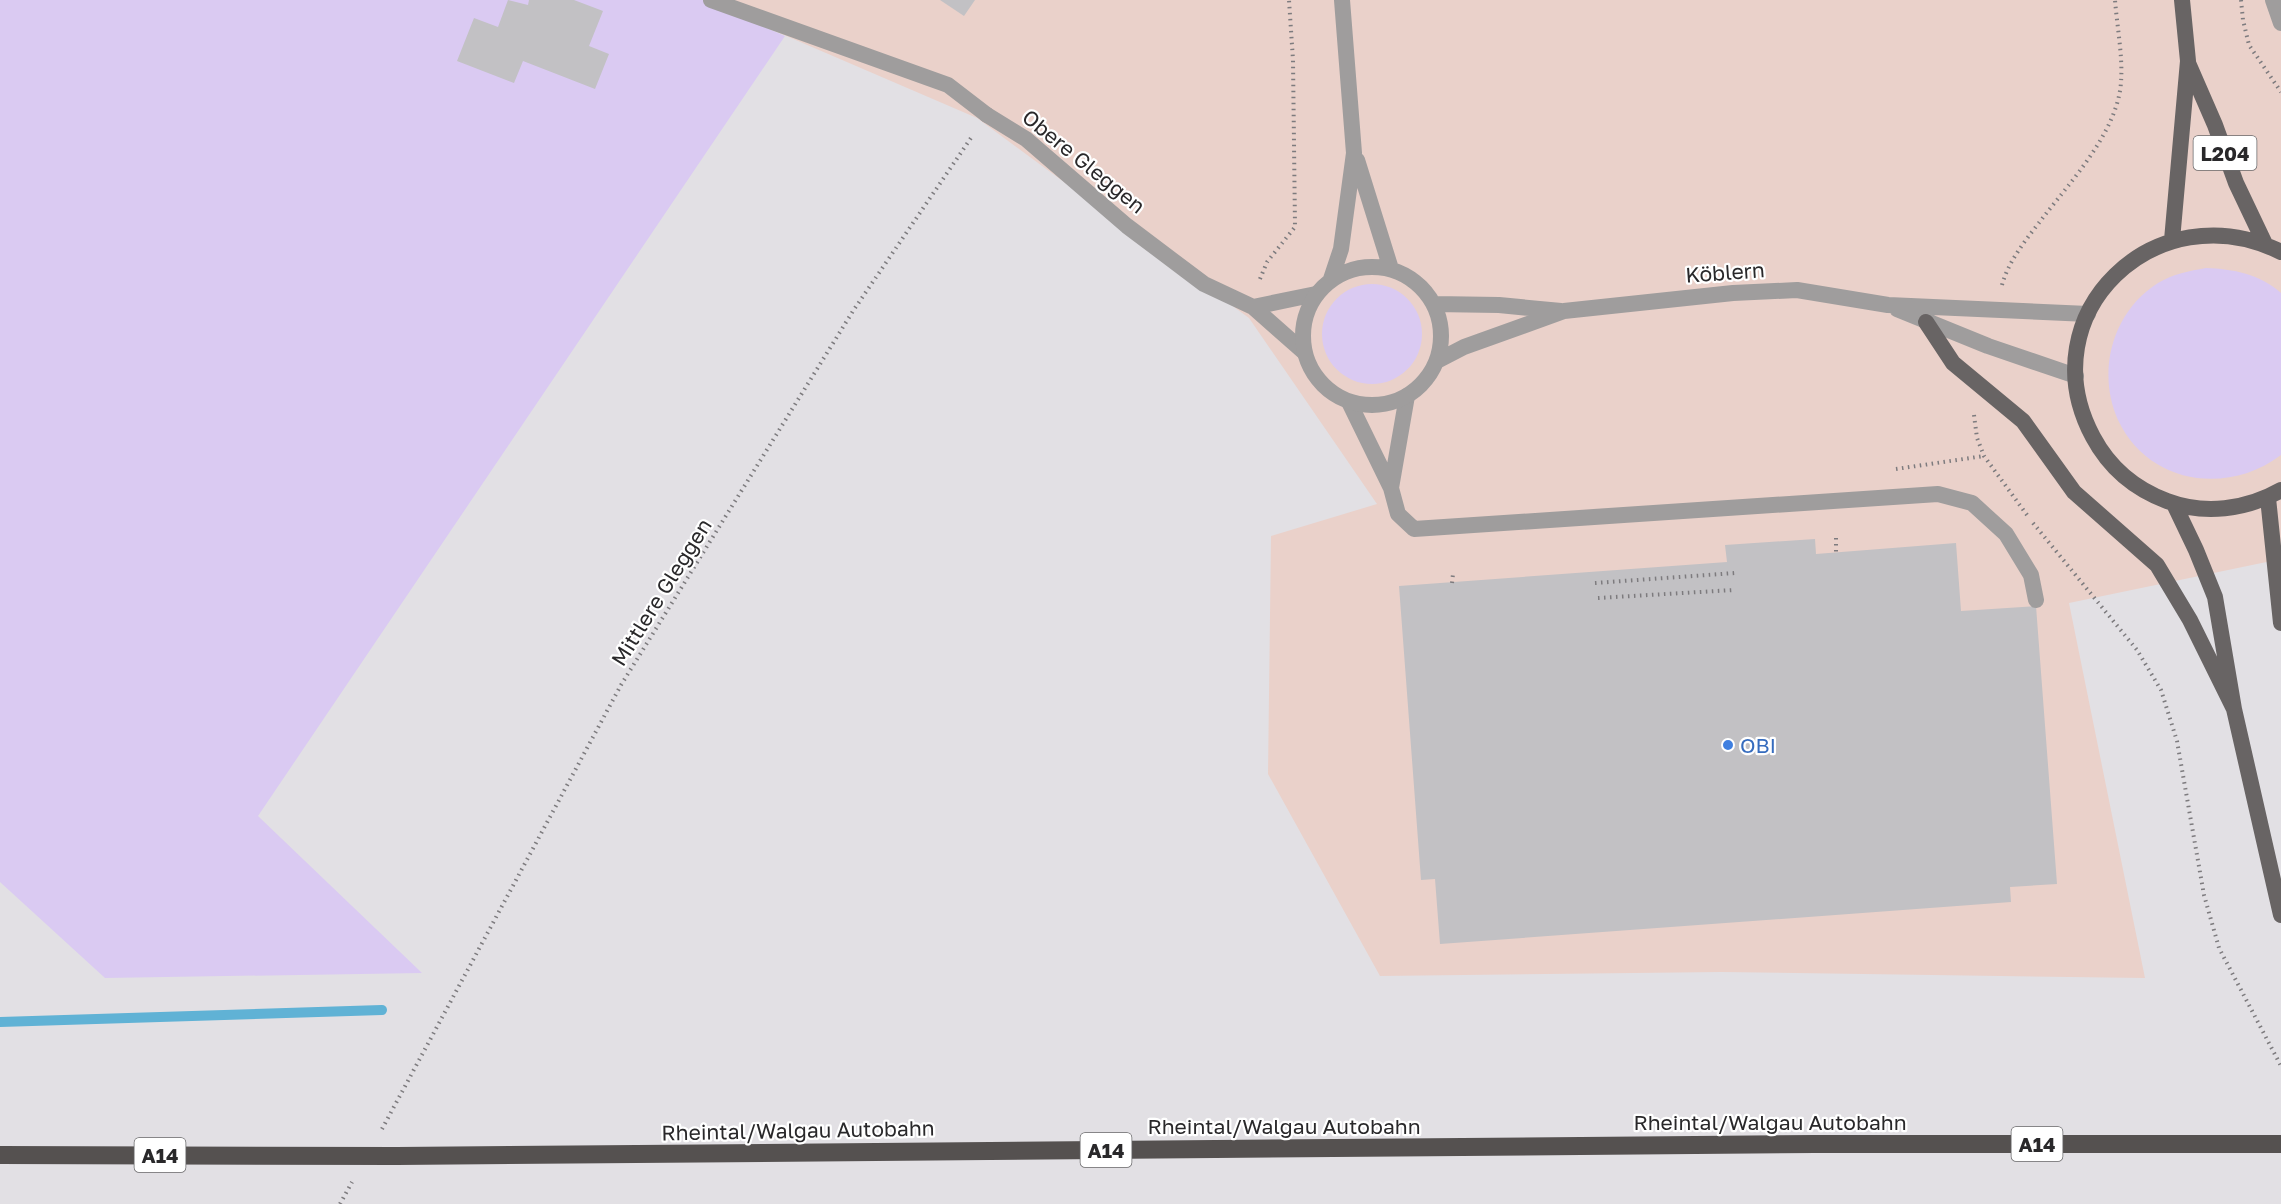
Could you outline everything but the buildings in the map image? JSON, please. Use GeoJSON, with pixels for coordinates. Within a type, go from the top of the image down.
{"type":"FeatureCollection","features":[{"type":"Feature","properties":{"kind":"highway","name":"Rheintal/Walgau Autobahn"},"geometry":{"type":"LineString","coordinates":[[0,1155],[397,1156],[1779,1144],[2281,1144]]}},
{"type":"Feature","properties":{"kind":"main road","name":"L204"},"geometry":{"type":"LineString","coordinates":[[2172,240],[2188,61],[2182,0]]}},
{"type":"Feature","properties":{"kind":"main road","name":"L204"},"geometry":{"type":"LineString","coordinates":[[2188,61],[2236,183],[2265,244]]}},
{"type":"Feature","properties":{"kind":"main road"},"geometry":{"type":"LineString","coordinates":[[2281,252],[2247,238],[2210,234],[2172,240],[2145,251],[2122,268],[2103,289],[2088,314],[2078,344],[2076,376],[2078,400],[2097,446],[2130,482],[2151,495],[2174,504],[2212,509],[2250,504],[2275,494],[2281,623]]}},
{"type":"Feature","properties":{"kind":"main road"},"geometry":{"type":"LineString","coordinates":[[1926,322],[1953,363],[2023,421],[2074,492],[2157,565],[2190,620],[2234,709]]}},
{"type":"Feature","properties":{"kind":"main road"},"geometry":{"type":"LineString","coordinates":[[2174,504],[2215,597],[2234,709],[2281,915]]}},
{"type":"Feature","properties":{"kind":"street","name":"Obere Gleggen"},"geometry":{"type":"LineString","coordinates":[[711,0],[948,86],[987,115],[1026,139],[1127,226],[1204,284],[1253,307],[1304,352]]}},
{"type":"Feature","properties":{"kind":"street","name":"Köblern"},"geometry":{"type":"LineString","coordinates":[[1331,279],[1341,249],[1354,153],[1342,0]]}},
{"type":"Feature","properties":{"kind":"street"},"geometry":{"type":"LineString","coordinates":[[2273,0],[2281,23]]}},
{"type":"Feature","properties":{"kind":"street","name":"Köblern"},"geometry":{"type":"LineString","coordinates":[[1354,153],[1391,269]]}},
{"type":"Feature","properties":{"kind":"street","name":"Köblern"},"geometry":{"type":"LineString","coordinates":[[1370,266],[1391,269],[1408,276],[1423,289],[1434,304],[1440,323],[1441,342],[1437,361],[1419,387],[1407,396],[1388,403],[1368,405],[1349,402],[1334,394],[1320,382],[1311,368],[1304,352],[1302,332],[1306,312],[1316,294],[1331,279],[1350,269],[1370,266]]}},
{"type":"Feature","properties":{"kind":"street","name":"Köblern"},"geometry":{"type":"LineString","coordinates":[[1434,304],[1499,305],[1564,311],[1733,292],[1797,290],[1888,305]]}},
{"type":"Feature","properties":{"kind":"street"},"geometry":{"type":"LineString","coordinates":[[1253,307],[1316,294]]}},
{"type":"Feature","properties":{"kind":"street"},"geometry":{"type":"LineString","coordinates":[[1888,305],[2088,314]]}},
{"type":"Feature","properties":{"kind":"street"},"geometry":{"type":"LineString","coordinates":[[1888,305],[1988,346],[2076,376]]}},
{"type":"Feature","properties":{"kind":"street","name":"Köblern"},"geometry":{"type":"LineString","coordinates":[[1437,361],[1464,347],[1564,311]]}},
{"type":"Feature","properties":{"kind":"street"},"geometry":{"type":"LineString","coordinates":[[1391,488],[1407,396]]}},
{"type":"Feature","properties":{"kind":"street"},"geometry":{"type":"LineString","coordinates":[[1349,402],[1391,488],[1398,514],[1414,529],[1938,494],[1972,503],[2006,534],[2031,575],[2036,600]]}},
{"type":"Feature","properties":{"kind":"path"},"geometry":{"type":"LineString","coordinates":[[1253,307],[1267,262],[1294,227],[1293,60],[1289,0]]}},
{"type":"Feature","properties":{"kind":"path"},"geometry":{"type":"LineString","coordinates":[[2000,290],[2005,275],[2024,243],[2096,150],[2116,108],[2121,82],[2115,0]]}},
{"type":"Feature","properties":{"kind":"path"},"geometry":{"type":"LineString","coordinates":[[2241,0],[2242,20],[2249,45],[2281,92]]}},
{"type":"Feature","properties":{"kind":"path","name":"Mittlere Gleggen"},"geometry":{"type":"LineString","coordinates":[[395,1105],[621,685],[853,311],[987,115]]}},
{"type":"Feature","properties":{"kind":"path"},"geometry":{"type":"LineString","coordinates":[[1973,408],[1977,438],[1984,456],[2046,541],[2137,650],[2161,690],[2177,741],[2204,895],[2219,948],[2281,1066]]}},
{"type":"Feature","properties":{"kind":"path"},"geometry":{"type":"LineString","coordinates":[[1836,538],[1836,552]]}},
{"type":"Feature","properties":{"kind":"path"},"geometry":{"type":"LineString","coordinates":[[1596,583],[1735,573]]}},
{"type":"Feature","properties":{"kind":"path"},"geometry":{"type":"LineString","coordinates":[[1452,583],[1453,574]]}},
{"type":"Feature","properties":{"kind":"path"},"geometry":{"type":"LineString","coordinates":[[1598,598],[1734,590]]}},
{"type":"Feature","properties":{"kind":"shaded area"},"geometry":{"type":"Polygon","coordinates":[[[0,0],[703,0],[785,36],[258,816],[422,973],[105,978],[0,882],[0,0]]]}},
{"type":"Feature","properties":{"kind":"shaded area"},"geometry":{"type":"Polygon","coordinates":[[[703,0],[2281,0],[2281,559],[2069,603],[2145,978],[1721,972],[1380,976],[1268,774],[1271,536],[1377,504],[1249,318],[977,118],[703,0]]]}},
{"type":"Feature","properties":{"kind":"shaded area"},"geometry":{"type":"Polygon","coordinates":[[[2206,268],[2255,277],[2281,293],[2281,455],[2260,468],[2237,476],[2214,479],[2190,477],[2169,470],[2149,458],[2131,442],[2118,420],[2109,382],[2109,363],[2113,344],[2130,309],[2142,295],[2158,283],[2181,273],[2206,268]]]}},
{"type":"Feature","properties":{"kind":"shaded area"},"geometry":{"type":"Polygon","coordinates":[[[1362,284],[1382,284],[1408,298],[1419,315],[1422,334],[1419,353],[1408,370],[1382,384],[1362,384],[1344,376],[1330,362],[1322,344],[1322,324],[1330,306],[1344,292],[1362,284]]]}},
{"type":"Feature","properties":{"kind":"waterway"},"geometry":{"type":"LineString","coordinates":[[0,1022],[382,1010]]}},
{"type":"Feature","properties":{"kind":"place","name":"OBI"},"geometry":{"type":"Point","coordinates":[1728,745]}}]}
